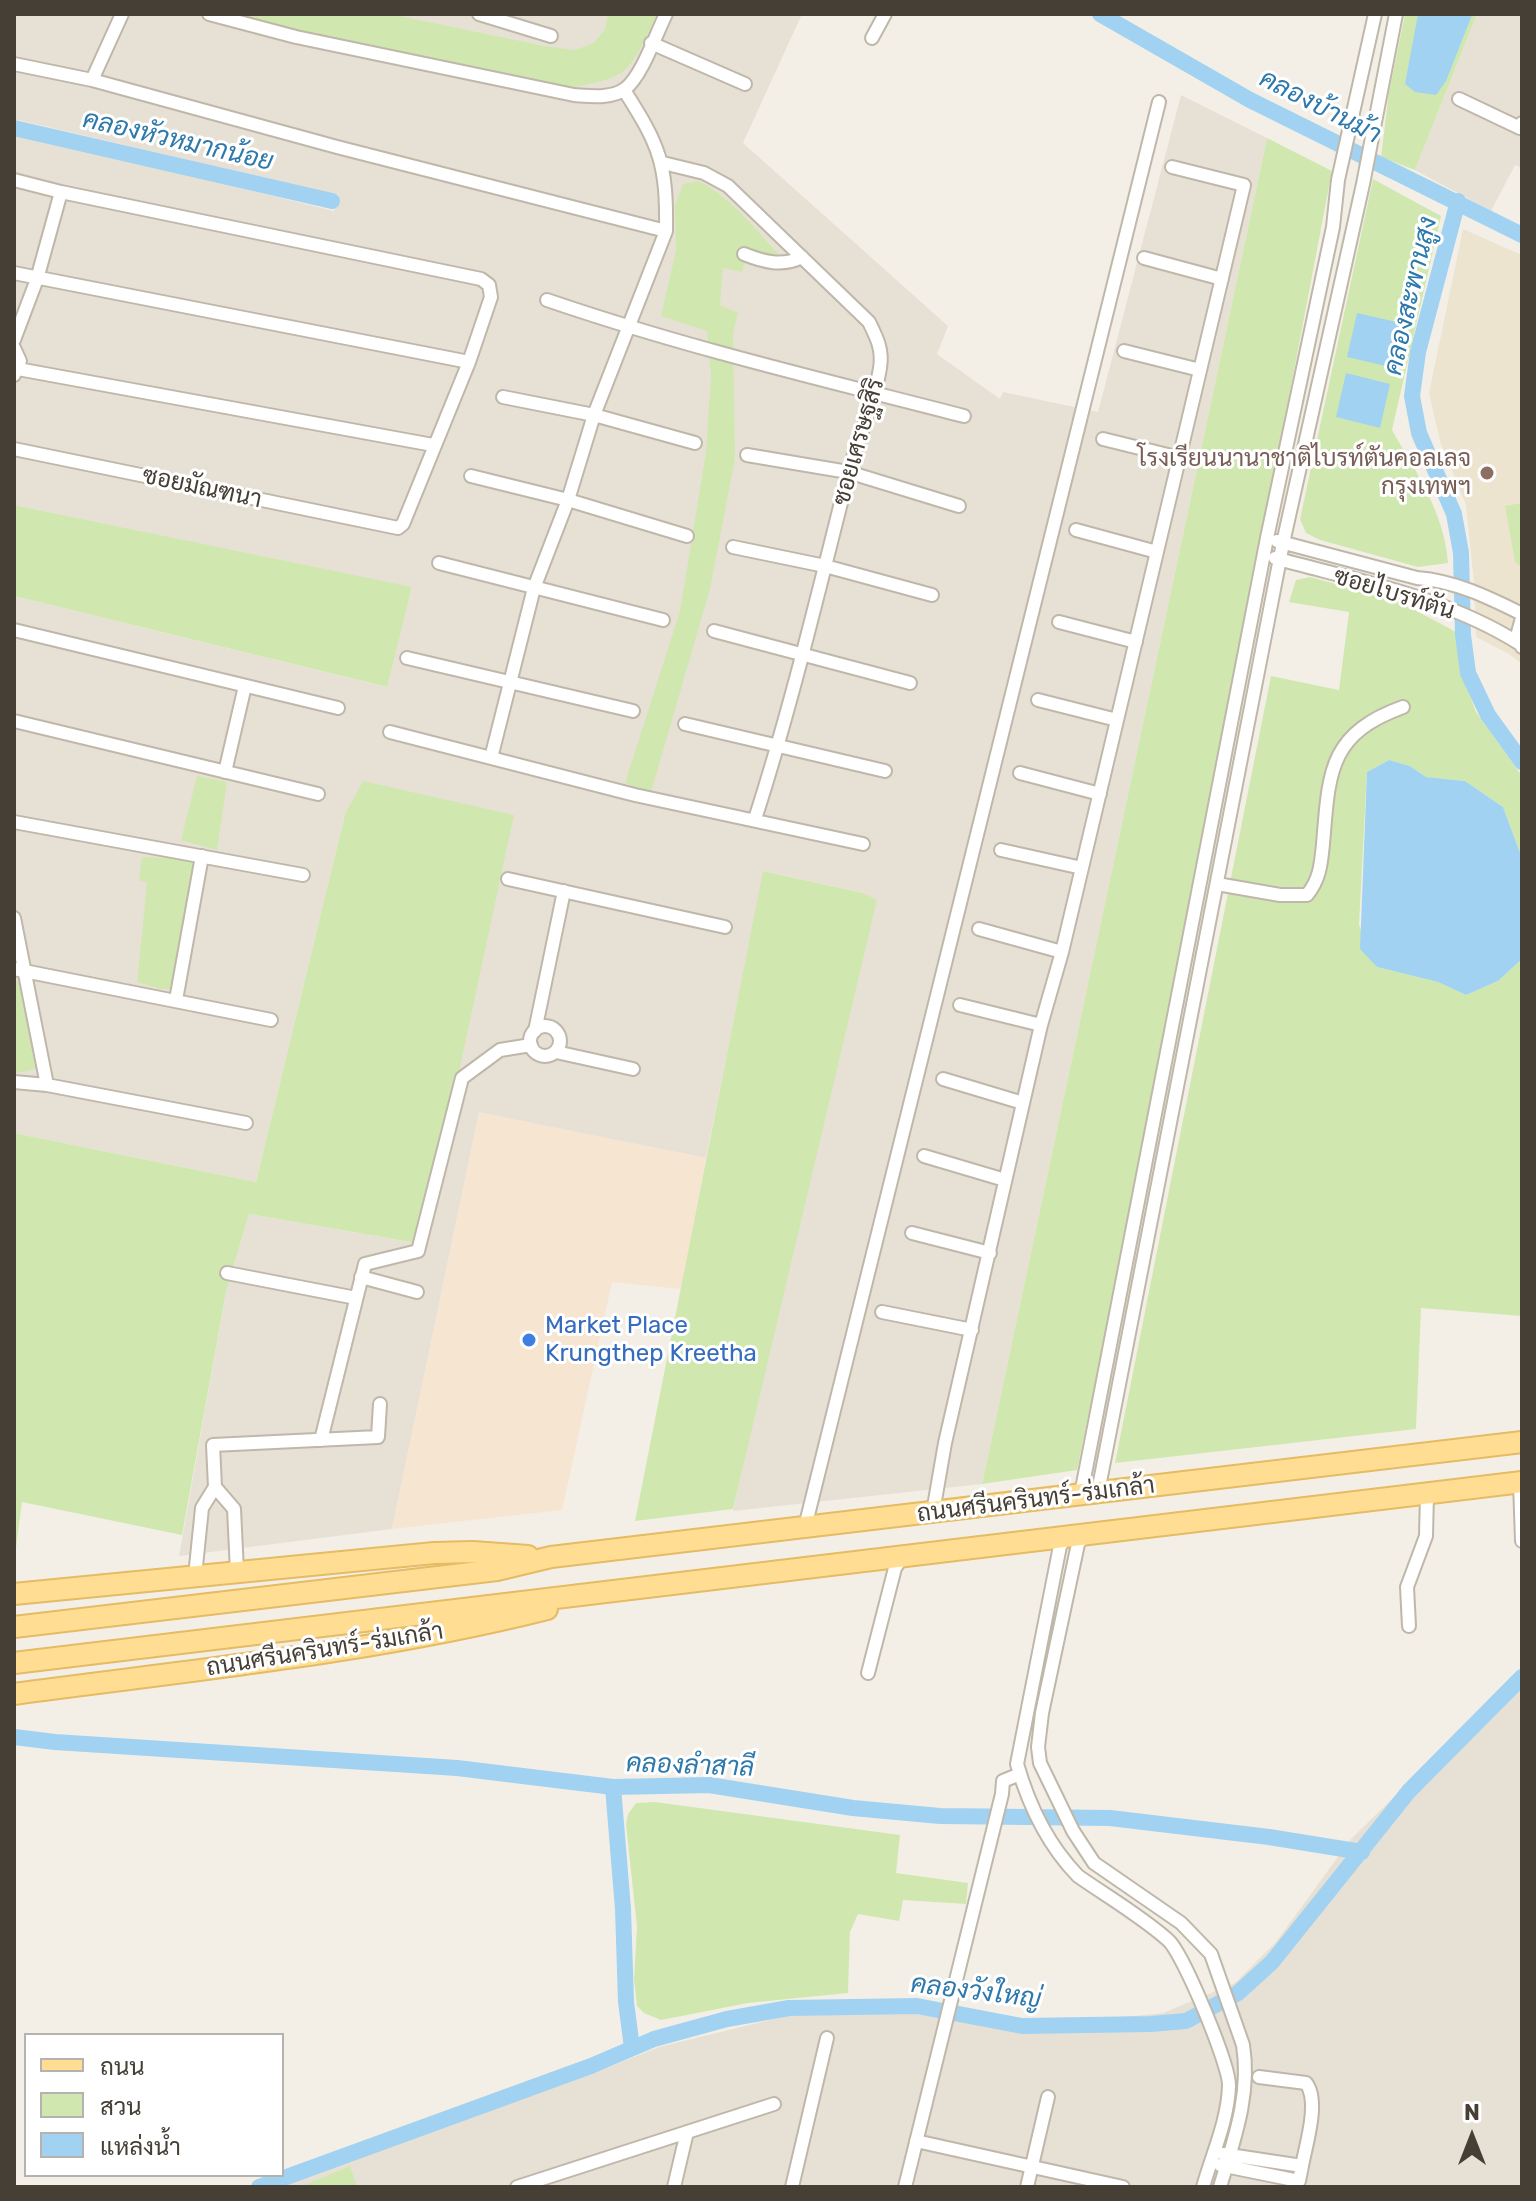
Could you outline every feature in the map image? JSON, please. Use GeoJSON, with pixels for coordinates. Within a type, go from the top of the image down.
{"type":"FeatureCollection","features":[{"type":"Feature","properties":{"kind":"main road","name":"ถนนศรีนครินทร์-ร่มเกล้า"},"geometry":{"type":"LineString","coordinates":[[14,1627],[497,1570],[551,1557],[1522,1442]]}},
{"type":"Feature","properties":{"kind":"main road","name":"ถนนศรีนครินทร์-ร่มเกล้า"},"geometry":{"type":"LineString","coordinates":[[14,1663],[1521,1482]]}},
{"type":"Feature","properties":{"kind":"main road","name":"ถนนศรีนครินทร์-ร่มเกล้า"},"geometry":{"type":"LineString","coordinates":[[14,1594],[434,1553],[551,1557]]}},
{"type":"Feature","properties":{"kind":"main road","name":"ถนนศรีนครินทร์-ร่มเกล้า"},"geometry":{"type":"LineString","coordinates":[[14,1694],[333,1652],[473,1628],[633,1588]]}},
{"type":"Feature","properties":{"kind":"street"},"geometry":{"type":"LineString","coordinates":[[92,80],[122,14]]}},
{"type":"Feature","properties":{"kind":"street"},"geometry":{"type":"LineString","coordinates":[[209,14],[296,37],[574,95],[601,97],[624,90],[635,77],[666,14]]}},
{"type":"Feature","properties":{"kind":"street"},"geometry":{"type":"LineString","coordinates":[[479,14],[551,36]]}},
{"type":"Feature","properties":{"kind":"street"},"geometry":{"type":"LineString","coordinates":[[872,38],[885,14]]}},
{"type":"Feature","properties":{"kind":"street"},"geometry":{"type":"LineString","coordinates":[[1090,1493],[1267,539],[1333,227],[1338,180],[1375,14]]}},
{"type":"Feature","properties":{"kind":"street"},"geometry":{"type":"LineString","coordinates":[[1090,1493],[1217,884],[1283,543],[1363,184],[1396,14]]}},
{"type":"Feature","properties":{"kind":"street"},"geometry":{"type":"LineString","coordinates":[[651,43],[745,84]]}},
{"type":"Feature","properties":{"kind":"street"},"geometry":{"type":"LineString","coordinates":[[14,64],[92,80],[337,147],[666,231]]}},
{"type":"Feature","properties":{"kind":"street"},"geometry":{"type":"LineString","coordinates":[[491,758],[534,588],[568,500],[594,415],[666,231],[663,163],[651,131],[624,90]]}},
{"type":"Feature","properties":{"kind":"street"},"geometry":{"type":"LineString","coordinates":[[1459,99],[1520,128],[1522,123]]}},
{"type":"Feature","properties":{"kind":"street"},"geometry":{"type":"LineString","coordinates":[[805,1527],[1159,102]]}},
{"type":"Feature","properties":{"kind":"street","name":"ซอยเศรษฐสิริ"},"geometry":{"type":"LineString","coordinates":[[663,163],[704,173],[728,186],[869,322],[880,344],[880,366],[874,393],[848,472],[804,654],[755,819]]}},
{"type":"Feature","properties":{"kind":"street"},"geometry":{"type":"LineString","coordinates":[[933,1512],[945,1443],[1041,1025],[1062,952],[1244,185],[1172,167]]}},
{"type":"Feature","properties":{"kind":"street"},"geometry":{"type":"LineString","coordinates":[[14,180],[481,279],[489,285],[491,297],[469,362],[433,445],[16,372],[19,355],[14,348]]}},
{"type":"Feature","properties":{"kind":"street"},"geometry":{"type":"LineString","coordinates":[[14,340],[37,279],[61,192]]}},
{"type":"Feature","properties":{"kind":"street"},"geometry":{"type":"LineString","coordinates":[[744,254],[765,262],[784,263],[802,257]]}},
{"type":"Feature","properties":{"kind":"street"},"geometry":{"type":"LineString","coordinates":[[1144,258],[1222,279]]}},
{"type":"Feature","properties":{"kind":"street"},"geometry":{"type":"LineString","coordinates":[[14,273],[469,362]]}},
{"type":"Feature","properties":{"kind":"street"},"geometry":{"type":"LineString","coordinates":[[547,300],[629,328],[964,416]]}},
{"type":"Feature","properties":{"kind":"street"},"geometry":{"type":"LineString","coordinates":[[1124,351],[1200,370]]}},
{"type":"Feature","properties":{"kind":"street"},"geometry":{"type":"LineString","coordinates":[[503,397],[594,415],[695,443]]}},
{"type":"Feature","properties":{"kind":"street"},"geometry":{"type":"LineString","coordinates":[[1103,439],[1180,458]]}},
{"type":"Feature","properties":{"kind":"street","name":"ซอยมัณฑนา"},"geometry":{"type":"LineString","coordinates":[[14,449],[398,528],[403,524],[433,445]]}},
{"type":"Feature","properties":{"kind":"street"},"geometry":{"type":"LineString","coordinates":[[747,455],[848,472],[959,506]]}},
{"type":"Feature","properties":{"kind":"street"},"geometry":{"type":"LineString","coordinates":[[471,476],[568,500],[687,536]]}},
{"type":"Feature","properties":{"kind":"street"},"geometry":{"type":"LineString","coordinates":[[1076,530],[1157,552]]}},
{"type":"Feature","properties":{"kind":"street","name":"ซอยไบรท์ตัน"},"geometry":{"type":"LineString","coordinates":[[1267,539],[1417,578],[1440,580],[1486,596],[1522,616],[1518,627],[1521,645]]}},
{"type":"Feature","properties":{"kind":"street"},"geometry":{"type":"LineString","coordinates":[[733,547],[825,566],[932,595]]}},
{"type":"Feature","properties":{"kind":"street","name":"ซอยไบรท์ตัน"},"geometry":{"type":"LineString","coordinates":[[1264,556],[1419,597],[1493,627],[1521,645]]}},
{"type":"Feature","properties":{"kind":"street"},"geometry":{"type":"LineString","coordinates":[[439,563],[663,620]]}},
{"type":"Feature","properties":{"kind":"street"},"geometry":{"type":"LineString","coordinates":[[1059,622],[1136,642]]}},
{"type":"Feature","properties":{"kind":"street"},"geometry":{"type":"LineString","coordinates":[[14,630],[338,708]]}},
{"type":"Feature","properties":{"kind":"street"},"geometry":{"type":"LineString","coordinates":[[714,631],[910,683]]}},
{"type":"Feature","properties":{"kind":"street"},"geometry":{"type":"LineString","coordinates":[[407,658],[633,711]]}},
{"type":"Feature","properties":{"kind":"street"},"geometry":{"type":"LineString","coordinates":[[225,772],[245,686]]}},
{"type":"Feature","properties":{"kind":"street"},"geometry":{"type":"LineString","coordinates":[[1038,700],[1117,720]]}},
{"type":"Feature","properties":{"kind":"street"},"geometry":{"type":"LineString","coordinates":[[1217,884],[1280,895],[1307,895],[1321,871],[1328,786],[1338,757],[1357,729],[1378,716],[1403,707]]}},
{"type":"Feature","properties":{"kind":"street"},"geometry":{"type":"LineString","coordinates":[[14,721],[318,794]]}},
{"type":"Feature","properties":{"kind":"street"},"geometry":{"type":"LineString","coordinates":[[685,724],[885,771]]}},
{"type":"Feature","properties":{"kind":"street"},"geometry":{"type":"LineString","coordinates":[[390,732],[635,795],[863,844]]}},
{"type":"Feature","properties":{"kind":"street"},"geometry":{"type":"LineString","coordinates":[[1020,773],[1100,794]]}},
{"type":"Feature","properties":{"kind":"street"},"geometry":{"type":"LineString","coordinates":[[14,822],[303,875]]}},
{"type":"Feature","properties":{"kind":"street"},"geometry":{"type":"LineString","coordinates":[[1001,850],[1082,868]]}},
{"type":"Feature","properties":{"kind":"street"},"geometry":{"type":"LineString","coordinates":[[176,1000],[202,856]]}},
{"type":"Feature","properties":{"kind":"street"},"geometry":{"type":"LineString","coordinates":[[508,879],[725,927]]}},
{"type":"Feature","properties":{"kind":"street"},"geometry":{"type":"LineString","coordinates":[[531,1045],[564,891]]}},
{"type":"Feature","properties":{"kind":"street"},"geometry":{"type":"LineString","coordinates":[[14,918],[19,969],[47,1085]]}},
{"type":"Feature","properties":{"kind":"street"},"geometry":{"type":"LineString","coordinates":[[979,929],[1062,952]]}},
{"type":"Feature","properties":{"kind":"street"},"geometry":{"type":"LineString","coordinates":[[19,969],[271,1020]]}},
{"type":"Feature","properties":{"kind":"street"},"geometry":{"type":"LineString","coordinates":[[960,1005],[1041,1025]]}},
{"type":"Feature","properties":{"kind":"street"},"geometry":{"type":"LineString","coordinates":[[535,1031],[543,1026],[556,1031],[560,1039],[556,1052]]}},
{"type":"Feature","properties":{"kind":"street"},"geometry":{"type":"LineString","coordinates":[[531,1045],[541,1056],[556,1052],[633,1069]]}},
{"type":"Feature","properties":{"kind":"street"},"geometry":{"type":"LineString","coordinates":[[321,1440],[365,1264],[418,1251],[462,1078],[500,1050],[531,1045]]}},
{"type":"Feature","properties":{"kind":"street"},"geometry":{"type":"LineString","coordinates":[[943,1079],[1023,1103]]}},
{"type":"Feature","properties":{"kind":"street"},"geometry":{"type":"LineString","coordinates":[[14,1082],[47,1085],[246,1123]]}},
{"type":"Feature","properties":{"kind":"street"},"geometry":{"type":"LineString","coordinates":[[924,1156],[1005,1180]]}},
{"type":"Feature","properties":{"kind":"street"},"geometry":{"type":"LineString","coordinates":[[912,1233],[990,1253]]}},
{"type":"Feature","properties":{"kind":"street"},"geometry":{"type":"LineString","coordinates":[[227,1273],[356,1298]]}},
{"type":"Feature","properties":{"kind":"street"},"geometry":{"type":"LineString","coordinates":[[361,1277],[417,1292]]}},
{"type":"Feature","properties":{"kind":"street"},"geometry":{"type":"LineString","coordinates":[[882,1312],[972,1330]]}},
{"type":"Feature","properties":{"kind":"street"},"geometry":{"type":"LineString","coordinates":[[195,1576],[202,1508],[215,1487],[213,1445],[378,1437],[380,1404]]}},
{"type":"Feature","properties":{"kind":"street"},"geometry":{"type":"LineString","coordinates":[[1521,1482],[1522,1541]]}},
{"type":"Feature","properties":{"kind":"street"},"geometry":{"type":"LineString","coordinates":[[215,1487],[234,1509],[237,1571]]}},
{"type":"Feature","properties":{"kind":"street"},"geometry":{"type":"LineString","coordinates":[[1409,1626],[1407,1587],[1426,1536],[1427,1493]]}},
{"type":"Feature","properties":{"kind":"street"},"geometry":{"type":"LineString","coordinates":[[1203,2187],[1228,2100],[1230,2082],[1183,1961],[1172,1942],[1078,1876],[1053,1847],[1027,1798],[1017,1764],[1060,1546],[1076,1535],[1078,1544],[1042,1713],[1038,1747],[1040,1763],[1073,1831],[1094,1863],[1181,1923],[1211,1954],[1246,2060],[1243,2108],[1220,2187]]}},
{"type":"Feature","properties":{"kind":"street"},"geometry":{"type":"LineString","coordinates":[[868,1673],[895,1568],[903,1556]]}},
{"type":"Feature","properties":{"kind":"street"},"geometry":{"type":"LineString","coordinates":[[905,2187],[1003,1781],[1020,1774]]}},
{"type":"Feature","properties":{"kind":"street"},"geometry":{"type":"LineString","coordinates":[[792,2187],[827,2038]]}},
{"type":"Feature","properties":{"kind":"street"},"geometry":{"type":"LineString","coordinates":[[1228,2161],[1298,2184],[1313,2102],[1312,2091],[1306,2083],[1259,2077]]}},
{"type":"Feature","properties":{"kind":"street"},"geometry":{"type":"LineString","coordinates":[[1027,2187],[1048,2097]]}},
{"type":"Feature","properties":{"kind":"street"},"geometry":{"type":"LineString","coordinates":[[517,2187],[774,2104]]}},
{"type":"Feature","properties":{"kind":"street"},"geometry":{"type":"LineString","coordinates":[[674,2187],[687,2132]]}},
{"type":"Feature","properties":{"kind":"street"},"geometry":{"type":"LineString","coordinates":[[916,2141],[1123,2187]]}},
{"type":"Feature","properties":{"kind":"street"},"geometry":{"type":"LineString","coordinates":[[1211,2158],[1302,2166]]}},
{"type":"Feature","properties":{"kind":"shaded area"},"geometry":{"type":"Polygon","coordinates":[[[14,14],[802,14],[743,143],[948,326],[937,354],[1000,399],[1003,392],[1098,412],[1181,95],[1267,138],[982,1484],[733,1511],[863,893],[764,871],[706,1158],[479,1113],[392,1529],[179,1556],[226,1292],[249,1214],[421,1244],[345,814],[256,1182],[14,1133],[14,596],[386,687],[412,588],[14,505],[14,132],[334,211],[338,195],[14,119],[14,14]]]}},
{"type":"Feature","properties":{"kind":"shaded area"},"geometry":{"type":"Polygon","coordinates":[[[1477,14],[1522,14],[1522,168],[1515,165],[1491,211],[1415,170],[1477,14]]]}},
{"type":"Feature","properties":{"kind":"shaded area","name":"โรงเรียนนานาชาติไบรท์ตันคอลเลจ กรุงเทพฯ"},"geometry":{"type":"Polygon","coordinates":[[[1463,229],[1522,255],[1522,664],[1476,637],[1466,505],[1440,441],[1429,393],[1463,229]]]}},
{"type":"Feature","properties":{"kind":"shaded area"},"geometry":{"type":"Polygon","coordinates":[[[479,1112],[706,1158],[681,1289],[612,1282],[562,1510],[392,1529],[479,1112]]]}},
{"type":"Feature","properties":{"kind":"shaded area"},"geometry":{"type":"Polygon","coordinates":[[[1522,1680],[1522,2187],[275,2187],[659,2047],[790,2015],[911,2012],[1076,2022],[1163,2013],[1235,1983],[1276,1942],[1351,1839],[1479,1714],[1522,1680]]]}},
{"type":"Feature","properties":{"kind":"green space"},"geometry":{"type":"Polygon","coordinates":[[[218,14],[390,14],[575,50],[594,43],[605,29],[608,14],[657,14],[642,46],[627,68],[610,79],[572,88],[218,14]]]}},
{"type":"Feature","properties":{"kind":"green space"},"geometry":{"type":"Polygon","coordinates":[[[1405,14],[1477,14],[1415,170],[1381,157],[1389,92],[1405,14]]]}},
{"type":"Feature","properties":{"kind":"green space"},"geometry":{"type":"Polygon","coordinates":[[[1267,138],[1332,171],[1166,1043],[1077,1470],[982,1484],[1267,138]]]}},
{"type":"Feature","properties":{"kind":"green space"},"geometry":{"type":"Polygon","coordinates":[[[1373,179],[1441,216],[1392,430],[1435,510],[1448,563],[1418,567],[1320,540],[1306,533],[1300,519],[1373,179]]]}},
{"type":"Feature","properties":{"kind":"green space"},"geometry":{"type":"Polygon","coordinates":[[[699,181],[734,206],[783,259],[749,249],[742,272],[723,268],[720,305],[738,313],[733,333],[735,459],[710,589],[651,792],[625,783],[680,611],[706,452],[711,375],[707,331],[661,316],[676,250],[675,205],[683,184],[699,181]]]}},
{"type":"Feature","properties":{"kind":"green space"},"geometry":{"type":"Polygon","coordinates":[[[1522,503],[1522,567],[1515,562],[1505,506],[1522,503]]]}},
{"type":"Feature","properties":{"kind":"green space"},"geometry":{"type":"Polygon","coordinates":[[[14,505],[412,587],[387,687],[14,596],[14,505]]]}},
{"type":"Feature","properties":{"kind":"green space"},"geometry":{"type":"Polygon","coordinates":[[[1310,577],[1398,601],[1458,633],[1465,682],[1476,712],[1522,776],[1522,858],[1503,807],[1465,781],[1426,777],[1410,766],[1389,760],[1367,772],[1359,925],[1377,967],[1438,982],[1466,995],[1498,981],[1522,959],[1522,1316],[1421,1308],[1416,1429],[1115,1463],[1271,676],[1339,690],[1349,612],[1289,602],[1296,580],[1310,577]]]}},
{"type":"Feature","properties":{"kind":"green space"},"geometry":{"type":"Polygon","coordinates":[[[197,776],[227,782],[217,850],[181,840],[197,776]]]}},
{"type":"Feature","properties":{"kind":"green space"},"geometry":{"type":"Polygon","coordinates":[[[363,781],[514,815],[422,1244],[249,1214],[226,1292],[182,1535],[22,1502],[14,1563],[14,1133],[256,1182],[345,814],[363,781]]]}},
{"type":"Feature","properties":{"kind":"green space"},"geometry":{"type":"Polygon","coordinates":[[[142,857],[192,859],[194,869],[174,989],[160,989],[137,982],[147,883],[139,880],[142,857]]]}},
{"type":"Feature","properties":{"kind":"green space"},"geometry":{"type":"Polygon","coordinates":[[[763,871],[863,893],[877,900],[733,1509],[635,1521],[763,871]]]}},
{"type":"Feature","properties":{"kind":"green space"},"geometry":{"type":"Polygon","coordinates":[[[14,980],[19,983],[36,1069],[17,1073],[14,1071],[14,980]]]}},
{"type":"Feature","properties":{"kind":"green space"},"geometry":{"type":"Polygon","coordinates":[[[655,1802],[900,1835],[896,1873],[968,1883],[966,1904],[903,1900],[899,1921],[858,1914],[850,1932],[848,1993],[748,2003],[661,2020],[644,2013],[637,2006],[634,1979],[637,1927],[626,1824],[628,1814],[636,1803],[655,1802]]]}},
{"type":"Feature","properties":{"kind":"green space"},"geometry":{"type":"Polygon","coordinates":[[[350,2166],[357,2187],[300,2187],[350,2166]]]}},
{"type":"Feature","properties":{"kind":"water"},"geometry":{"type":"Polygon","coordinates":[[[1418,14],[1472,15],[1446,81],[1436,95],[1415,92],[1405,84],[1418,14]]]}},
{"type":"Feature","properties":{"kind":"water"},"geometry":{"type":"Polygon","coordinates":[[[1357,313],[1401,323],[1390,367],[1347,357],[1357,313]]]}},
{"type":"Feature","properties":{"kind":"water"},"geometry":{"type":"Polygon","coordinates":[[[1346,373],[1390,384],[1380,428],[1336,417],[1346,373]]]}},
{"type":"Feature","properties":{"kind":"water"},"geometry":{"type":"Polygon","coordinates":[[[1389,760],[1410,766],[1426,777],[1465,781],[1503,807],[1522,858],[1522,959],[1498,981],[1466,995],[1438,982],[1377,967],[1360,949],[1367,772],[1389,760]]]}},
{"type":"Feature","properties":{"kind":"waterway","name":"คลองบ้านม้า"},"geometry":{"type":"LineString","coordinates":[[1100,14],[1250,100],[1522,235]]}},
{"type":"Feature","properties":{"kind":"waterway","name":"คลองหัวหมากน้อย"},"geometry":{"type":"LineString","coordinates":[[14,128],[332,201]]}},
{"type":"Feature","properties":{"kind":"waterway","name":"คลองสะพานสูง"},"geometry":{"type":"LineString","coordinates":[[1458,201],[1418,352],[1412,396],[1419,433],[1454,514],[1461,553],[1463,635],[1468,673],[1488,715],[1522,762]]}},
{"type":"Feature","properties":{"kind":"waterway","name":"คลองวังใหญ่"},"geometry":{"type":"LineString","coordinates":[[259,2187],[591,2066],[654,2039],[727,2019],[789,2008],[917,2006],[1022,2026],[1186,2021],[1238,1993],[1272,1962],[1409,1791],[1522,1677]]}},
{"type":"Feature","properties":{"kind":"waterway","name":"คลองลำสาลี"},"geometry":{"type":"LineString","coordinates":[[14,1737],[457,1768],[613,1787],[709,1785],[853,1808],[940,1816],[1110,1818],[1269,1837],[1362,1852]]}},
{"type":"Feature","properties":{"kind":"waterway"},"geometry":{"type":"LineString","coordinates":[[613,1787],[623,1909],[626,2002],[632,2048]]}},
{"type":"Feature","properties":{"kind":"place","name":"โรงเรียนนานาชาติไบรท์ตันคอลเลจ กรุงเทพฯ"},"geometry":{"type":"Point","coordinates":[1487,473]}},
{"type":"Feature","properties":{"kind":"place","name":"Market Place Krungthep Kreetha"},"geometry":{"type":"Point","coordinates":[529,1340]}}]}
